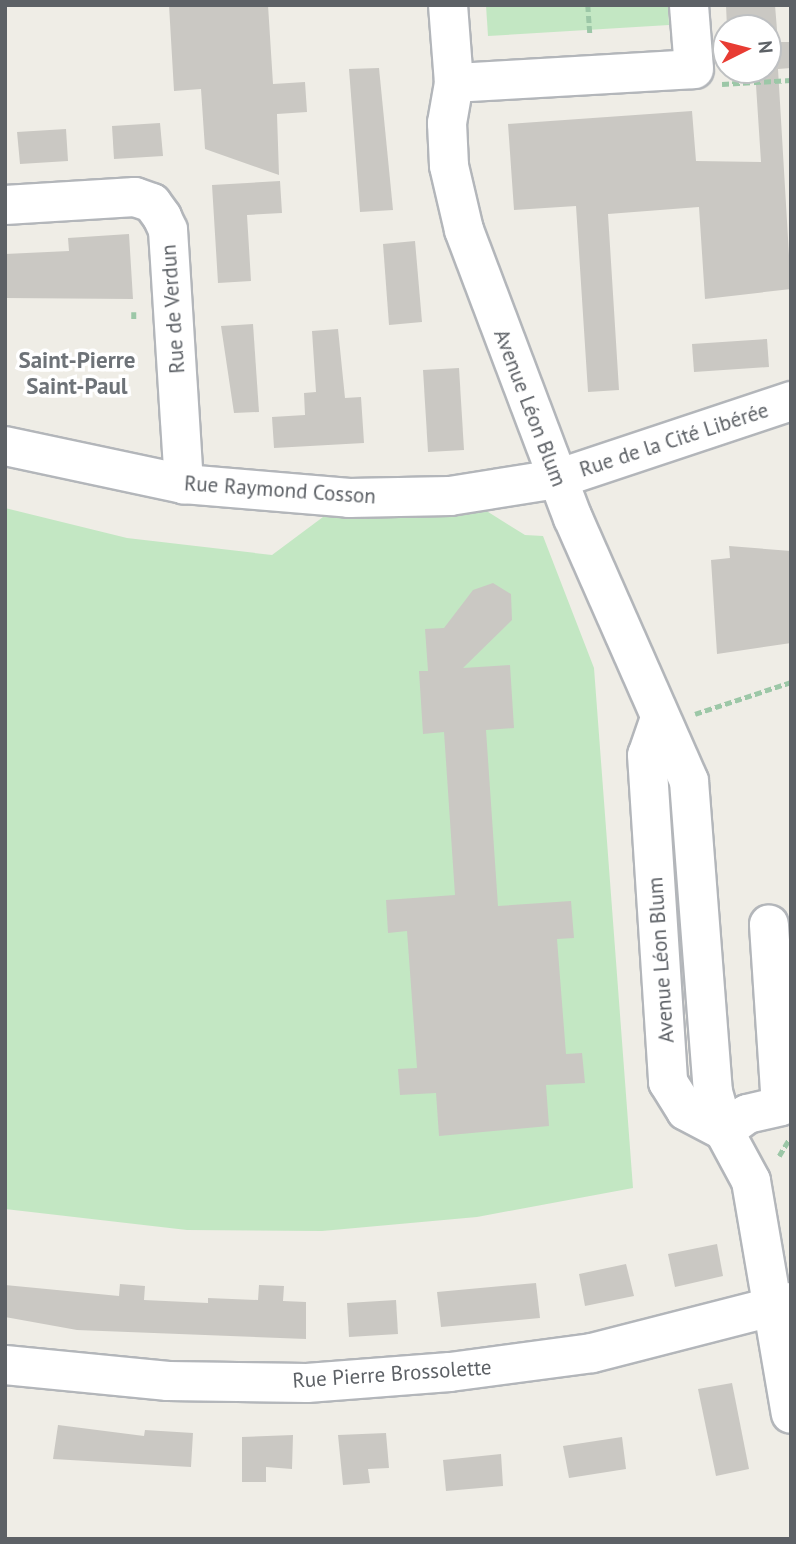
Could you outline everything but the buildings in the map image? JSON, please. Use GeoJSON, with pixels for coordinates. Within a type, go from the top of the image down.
{"type":"FeatureCollection","features":[{"type":"Feature","properties":{"kind":"street","name":"Avenue Léon Blum"},"geometry":{"type":"LineString","coordinates":[[448,5],[454,83],[447,123],[449,166],[464,230],[557,479],[659,721],[647,755],[668,1082],[686,1111],[724,1131]]}},
{"type":"Feature","properties":{"kind":"street"},"geometry":{"type":"LineString","coordinates":[[454,83],[694,69],[689,5]]}},
{"type":"Feature","properties":{"kind":"street","name":"Rue de Verdun"},"geometry":{"type":"LineString","coordinates":[[5,205],[135,197],[152,203],[162,217],[168,230],[184,484]]}},
{"type":"Feature","properties":{"kind":"street","name":"Rue de la Cité Libérée"},"geometry":{"type":"LineString","coordinates":[[557,479],[791,401]]}},
{"type":"Feature","properties":{"kind":"street","name":"Rue Raymond Cosson"},"geometry":{"type":"LineString","coordinates":[[5,446],[184,484],[349,498],[450,496],[557,479]]}},
{"type":"Feature","properties":{"kind":"street"},"geometry":{"type":"LineString","coordinates":[[769,924],[781,1105],[747,1114],[724,1131],[751,1181],[782,1305],[791,1414]]}},
{"type":"Feature","properties":{"kind":"street","name":"Rue Pierre Brossolette"},"geometry":{"type":"LineString","coordinates":[[5,1366],[168,1381],[307,1383],[411,1375],[592,1353],[782,1305]]}},
{"type":"Feature","properties":{"kind":"path"},"geometry":{"type":"LineString","coordinates":[[588,5],[590,33]]}},
{"type":"Feature","properties":{"kind":"path"},"geometry":{"type":"LineString","coordinates":[[718,85],[791,80]]}},
{"type":"Feature","properties":{"kind":"path"},"geometry":{"type":"LineString","coordinates":[[134,312],[134,320]]}},
{"type":"Feature","properties":{"kind":"path"},"geometry":{"type":"LineString","coordinates":[[696,714],[791,682]]}},
{"type":"Feature","properties":{"kind":"path"},"geometry":{"type":"LineString","coordinates":[[779,1156],[791,1137]]}},
{"type":"Feature","properties":{"kind":"green space"},"geometry":{"type":"Polygon","coordinates":[[[486,5],[668,5],[669,25],[488,36],[486,5]]]}},
{"type":"Feature","properties":{"kind":"green space"},"geometry":{"type":"Polygon","coordinates":[[[5,508],[127,538],[272,555],[323,517],[485,510],[525,535],[543,536],[594,668],[633,1188],[477,1217],[322,1231],[187,1230],[5,1209],[5,508]]]}},
{"type":"Feature","properties":{"kind":"district","name":"Saint-Pierre Saint-Paul"},"geometry":{"type":"Point","coordinates":[77,373]}}]}
